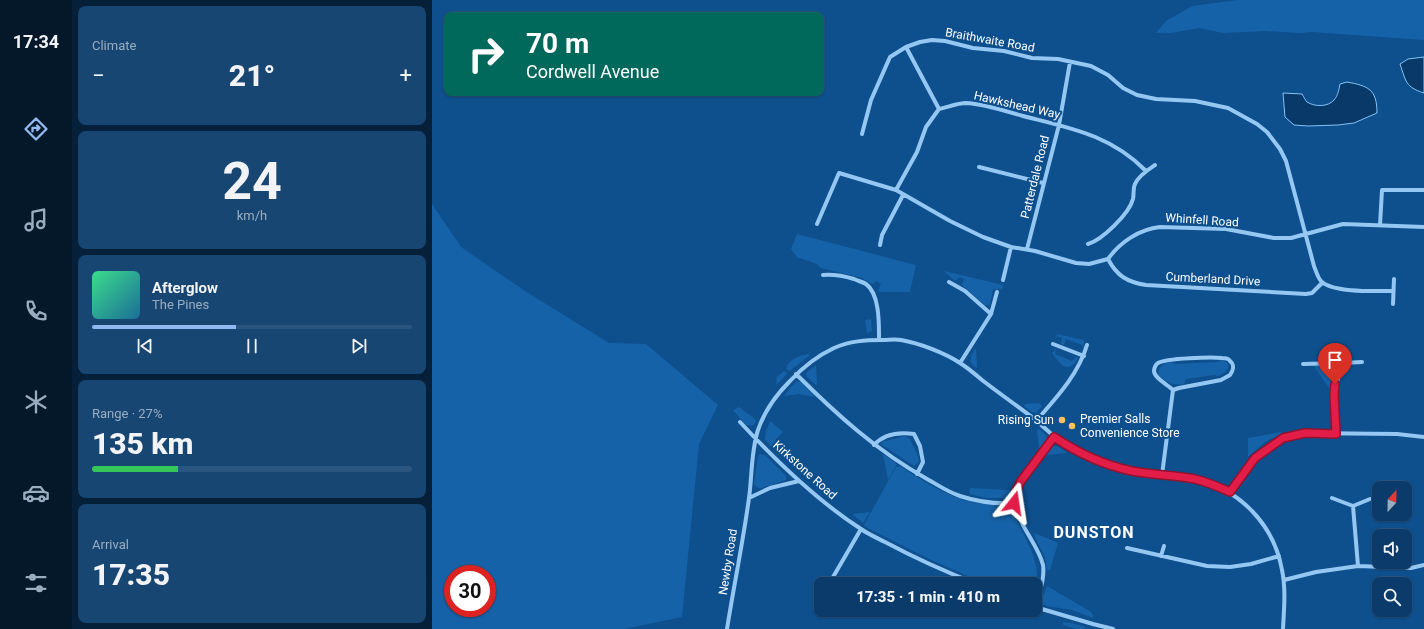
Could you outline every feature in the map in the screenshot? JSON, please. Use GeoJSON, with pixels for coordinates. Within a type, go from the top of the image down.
{"type":"FeatureCollection","features":[{"type":"Feature","properties":{"kind":"street","name":"Braithwaite Road"},"geometry":{"type":"LineString","coordinates":[[862,134],[871,100],[890,57],[906,47],[932,40],[945,41],[973,48],[1004,51],[1032,58],[1058,59],[1091,66],[1108,75],[1123,88],[1137,95],[1156,99],[1195,101],[1228,108],[1257,124],[1267,132],[1275,142],[1286,161],[1314,266],[1322,283]]}},
{"type":"Feature","properties":{"kind":"street"},"geometry":{"type":"LineString","coordinates":[[896,190],[917,152],[926,127],[940,109],[906,47]]}},
{"type":"Feature","properties":{"kind":"street","name":"Patterdale Road"},"geometry":{"type":"LineString","coordinates":[[1027,249],[1059,125],[1070,62]]}},
{"type":"Feature","properties":{"kind":"street","name":"Hawkshead Way"},"geometry":{"type":"LineString","coordinates":[[940,109],[964,103],[975,104],[1080,130],[1105,140],[1135,160],[1146,171]]}},
{"type":"Feature","properties":{"kind":"street"},"geometry":{"type":"LineString","coordinates":[[1088,244],[1104,236],[1119,221],[1133,200],[1135,183],[1146,171],[1155,165]]}},
{"type":"Feature","properties":{"kind":"street"},"geometry":{"type":"LineString","coordinates":[[979,167],[1043,183]]}},
{"type":"Feature","properties":{"kind":"street"},"geometry":{"type":"LineString","coordinates":[[817,224],[839,172],[896,190],[982,237],[1011,247],[1027,249],[1076,263],[1089,264],[1108,259]]}},
{"type":"Feature","properties":{"kind":"street"},"geometry":{"type":"LineString","coordinates":[[1380,225],[1382,190],[1424,190]]}},
{"type":"Feature","properties":{"kind":"street"},"geometry":{"type":"LineString","coordinates":[[880,245],[882,234],[903,195]]}},
{"type":"Feature","properties":{"kind":"street","name":"Whinfell Road"},"geometry":{"type":"LineString","coordinates":[[1108,259],[1129,239],[1150,228],[1171,226],[1226,229],[1274,238],[1291,238],[1343,224],[1424,227]]}},
{"type":"Feature","properties":{"kind":"street"},"geometry":{"type":"LineString","coordinates":[[1003,280],[1011,247]]}},
{"type":"Feature","properties":{"kind":"street","name":"Cumberland Drive"},"geometry":{"type":"LineString","coordinates":[[1108,259],[1113,269],[1122,277],[1135,283],[1146,285],[1306,294],[1312,293],[1322,283]]}},
{"type":"Feature","properties":{"kind":"street"},"geometry":{"type":"LineString","coordinates":[[823,275],[834,274],[866,284],[875,295],[879,320],[879,340]]}},
{"type":"Feature","properties":{"kind":"street"},"geometry":{"type":"LineString","coordinates":[[1393,304],[1394,278]]}},
{"type":"Feature","properties":{"kind":"street"},"geometry":{"type":"LineString","coordinates":[[949,282],[966,291],[991,314]]}},
{"type":"Feature","properties":{"kind":"street"},"geometry":{"type":"LineString","coordinates":[[1322,283],[1338,289],[1393,292]]}},
{"type":"Feature","properties":{"kind":"street"},"geometry":{"type":"LineString","coordinates":[[960,363],[991,314],[997,292]]}},
{"type":"Feature","properties":{"kind":"street","name":"Newby Road"},"geometry":{"type":"LineString","coordinates":[[727,629],[749,498],[756,440],[770,405],[782,388],[796,374],[833,348],[854,341],[879,340],[900,340],[925,346],[960,363],[1036,421],[1054,437],[1073,449],[1100,462],[1132,470],[1195,479],[1230,492],[1260,519],[1272,538],[1279,556],[1284,580],[1284,629]]}},
{"type":"Feature","properties":{"kind":"street"},"geometry":{"type":"LineString","coordinates":[[1053,344],[1084,356]]}},
{"type":"Feature","properties":{"kind":"street"},"geometry":{"type":"LineString","coordinates":[[1036,421],[1067,383],[1084,356],[1087,345]]}},
{"type":"Feature","properties":{"kind":"street"},"geometry":{"type":"LineString","coordinates":[[1188,358],[1223,358],[1230,360],[1232,364],[1233,370],[1230,375],[1221,380],[1173,390],[1155,375],[1155,366],[1158,363],[1188,358]]}},
{"type":"Feature","properties":{"kind":"street"},"geometry":{"type":"LineString","coordinates":[[1303,364],[1362,362]]}},
{"type":"Feature","properties":{"kind":"street"},"geometry":{"type":"LineString","coordinates":[[1336,434],[1334,394],[1335,384],[1342,370],[1342,363]]}},
{"type":"Feature","properties":{"kind":"street"},"geometry":{"type":"LineString","coordinates":[[796,374],[854,429],[874,445],[917,474],[960,496],[973,500],[997,504],[1014,503]]}},
{"type":"Feature","properties":{"kind":"street"},"geometry":{"type":"LineString","coordinates":[[1162,475],[1173,390]]}},
{"type":"Feature","properties":{"kind":"street","name":"Kirkstone Road"},"geometry":{"type":"LineString","coordinates":[[740,422],[756,440],[799,481],[861,529],[897,549],[958,577]]}},
{"type":"Feature","properties":{"kind":"street"},"geometry":{"type":"LineString","coordinates":[[874,445],[879,440],[890,435],[904,433],[914,434],[920,446],[923,462],[917,474]]}},
{"type":"Feature","properties":{"kind":"street"},"geometry":{"type":"LineString","coordinates":[[1230,492],[1255,458],[1283,438],[1305,433],[1397,434],[1424,437]]}},
{"type":"Feature","properties":{"kind":"street"},"geometry":{"type":"LineString","coordinates":[[1042,582],[1043,565],[1014,503],[1016,491],[1021,481],[1054,437]]}},
{"type":"Feature","properties":{"kind":"street"},"geometry":{"type":"LineString","coordinates":[[749,498],[770,488],[799,481]]}},
{"type":"Feature","properties":{"kind":"street"},"geometry":{"type":"LineString","coordinates":[[1332,498],[1353,506],[1370,500]]}},
{"type":"Feature","properties":{"kind":"street"},"geometry":{"type":"LineString","coordinates":[[1353,506],[1358,566]]}},
{"type":"Feature","properties":{"kind":"street"},"geometry":{"type":"LineString","coordinates":[[833,577],[861,529]]}},
{"type":"Feature","properties":{"kind":"street"},"geometry":{"type":"LineString","coordinates":[[1161,556],[1164,546]]}},
{"type":"Feature","properties":{"kind":"street"},"geometry":{"type":"LineString","coordinates":[[1127,548],[1207,566],[1230,567],[1251,564],[1279,556]]}},
{"type":"Feature","properties":{"kind":"street"},"geometry":{"type":"LineString","coordinates":[[1284,580],[1316,572],[1358,566],[1411,568],[1424,564]]}},
{"type":"Feature","properties":{"kind":"street"},"geometry":{"type":"LineString","coordinates":[[1042,609],[1114,629]]}},
{"type":"Feature","properties":{"kind":"shaded area"},"geometry":{"type":"Polygon","coordinates":[[[1238,0],[1424,0],[1424,40],[1312,32],[1300,33],[1265,31],[1223,33],[1199,28],[1171,33],[1156,33],[1166,21],[1192,6],[1238,0]]]}},
{"type":"Feature","properties":{"kind":"shaded area"},"geometry":{"type":"Polygon","coordinates":[[[1424,57],[1424,93],[1418,91],[1407,83],[1400,64],[1408,59],[1424,57]]]}},
{"type":"Feature","properties":{"kind":"shaded area"},"geometry":{"type":"Polygon","coordinates":[[[1347,82],[1361,85],[1370,90],[1377,105],[1377,113],[1354,123],[1338,125],[1294,125],[1285,117],[1283,93],[1302,94],[1306,101],[1310,104],[1325,105],[1335,98],[1340,84],[1347,82]]]}},
{"type":"Feature","properties":{"kind":"shaded area"},"geometry":{"type":"Polygon","coordinates":[[[432,204],[461,247],[525,291],[609,343],[646,344],[718,405],[699,444],[682,617],[624,629],[432,629],[432,204]]]}},
{"type":"Feature","properties":{"kind":"shaded area"},"geometry":{"type":"Polygon","coordinates":[[[797,234],[916,265],[910,292],[880,292],[878,290],[881,284],[877,281],[872,284],[862,278],[821,268],[817,264],[797,257],[791,249],[797,234]]]}},
{"type":"Feature","properties":{"kind":"shaded area"},"geometry":{"type":"Polygon","coordinates":[[[944,271],[1003,285],[1002,290],[998,288],[997,290],[993,289],[990,304],[985,305],[963,286],[962,284],[964,279],[960,277],[955,281],[944,271]]]}},
{"type":"Feature","properties":{"kind":"shaded area"},"geometry":{"type":"Polygon","coordinates":[[[871,319],[872,331],[867,333],[865,320],[871,319]]]}},
{"type":"Feature","properties":{"kind":"shaded area"},"geometry":{"type":"Polygon","coordinates":[[[1057,334],[1084,340],[1083,350],[1082,345],[1066,339],[1064,345],[1061,344],[1062,338],[1057,336],[1055,341],[1057,334]]]}},
{"type":"Feature","properties":{"kind":"shaded area"},"geometry":{"type":"Polygon","coordinates":[[[1056,348],[1055,354],[1072,361],[1076,357],[1078,359],[1070,366],[1064,366],[1052,353],[1056,348]]]}},
{"type":"Feature","properties":{"kind":"shaded area"},"geometry":{"type":"Polygon","coordinates":[[[976,349],[977,368],[970,360],[976,349]]]}},
{"type":"Feature","properties":{"kind":"shaded area"},"geometry":{"type":"Polygon","coordinates":[[[808,354],[810,355],[791,370],[789,371],[786,369],[791,360],[808,354]]]}},
{"type":"Feature","properties":{"kind":"shaded area"},"geometry":{"type":"Polygon","coordinates":[[[1221,360],[1229,366],[1227,371],[1224,373],[1218,376],[1214,375],[1186,379],[1184,384],[1169,383],[1158,373],[1161,367],[1168,362],[1175,364],[1217,362],[1221,360]]]}},
{"type":"Feature","properties":{"kind":"shaded area"},"geometry":{"type":"Polygon","coordinates":[[[816,365],[816,385],[807,377],[806,373],[816,365]]]}},
{"type":"Feature","properties":{"kind":"shaded area"},"geometry":{"type":"Polygon","coordinates":[[[1313,365],[1334,365],[1337,367],[1338,372],[1330,389],[1313,365]]]}},
{"type":"Feature","properties":{"kind":"shaded area"},"geometry":{"type":"Polygon","coordinates":[[[784,371],[787,373],[786,375],[776,385],[777,377],[784,371]]]}},
{"type":"Feature","properties":{"kind":"shaded area"},"geometry":{"type":"Polygon","coordinates":[[[797,381],[801,382],[815,396],[799,394],[784,396],[797,381]]]}},
{"type":"Feature","properties":{"kind":"shaded area"},"geometry":{"type":"Polygon","coordinates":[[[1039,403],[1042,406],[1036,413],[1024,406],[1025,404],[1039,403]]]}},
{"type":"Feature","properties":{"kind":"shaded area"},"geometry":{"type":"Polygon","coordinates":[[[739,407],[756,420],[754,425],[746,425],[733,410],[739,407]]]}},
{"type":"Feature","properties":{"kind":"shaded area"},"geometry":{"type":"Polygon","coordinates":[[[770,421],[783,432],[775,440],[778,443],[773,448],[765,440],[766,431],[770,421]]]}},
{"type":"Feature","properties":{"kind":"shaded area"},"geometry":{"type":"Polygon","coordinates":[[[1039,429],[1048,439],[1041,449],[1039,448],[1037,430],[1039,429]]]}},
{"type":"Feature","properties":{"kind":"shaded area"},"geometry":{"type":"Polygon","coordinates":[[[1281,432],[1281,434],[1265,442],[1248,456],[1248,438],[1281,432]]]}},
{"type":"Feature","properties":{"kind":"shaded area"},"geometry":{"type":"Polygon","coordinates":[[[905,436],[910,439],[918,456],[919,462],[914,466],[881,444],[882,442],[905,436]]]}},
{"type":"Feature","properties":{"kind":"shaded area"},"geometry":{"type":"Polygon","coordinates":[[[1052,446],[1057,446],[1066,453],[1047,455],[1052,446]]]}},
{"type":"Feature","properties":{"kind":"shaded area"},"geometry":{"type":"Polygon","coordinates":[[[760,454],[765,455],[786,476],[786,480],[762,488],[756,486],[754,483],[758,456],[760,454]]]}},
{"type":"Feature","properties":{"kind":"shaded area"},"geometry":{"type":"Polygon","coordinates":[[[883,454],[897,464],[888,480],[883,454]]]}},
{"type":"Feature","properties":{"kind":"shaded area"},"geometry":{"type":"Polygon","coordinates":[[[900,466],[925,482],[952,496],[976,503],[1011,508],[1034,559],[1037,577],[970,577],[929,559],[864,526],[896,467],[900,466]]]}},
{"type":"Feature","properties":{"kind":"shaded area"},"geometry":{"type":"Polygon","coordinates":[[[971,488],[1009,490],[1010,492],[1007,498],[987,498],[970,494],[969,490],[971,488]]]}},
{"type":"Feature","properties":{"kind":"shaded area"},"geometry":{"type":"Polygon","coordinates":[[[870,512],[863,523],[852,514],[870,512]]]}},
{"type":"Feature","properties":{"kind":"shaded area"},"geometry":{"type":"Polygon","coordinates":[[[1035,533],[1058,543],[1050,570],[1047,570],[1045,558],[1034,535],[1035,533]]]}},
{"type":"Feature","properties":{"kind":"shaded area"},"geometry":{"type":"Polygon","coordinates":[[[1047,586],[1091,612],[1093,618],[1072,610],[1047,606],[1043,604],[1042,599],[1047,586]]]}},
{"type":"Feature","properties":{"kind":"shaded area"},"geometry":{"type":"Polygon","coordinates":[[[1063,622],[1085,627],[1084,629],[1076,629],[1063,625],[1063,622]]]}},
{"type":"Feature","properties":{"kind":"place","name":"Rising Sun"},"geometry":{"type":"Point","coordinates":[1062,420]}},
{"type":"Feature","properties":{"kind":"place","name":"Premier Salls Convenience Store"},"geometry":{"type":"Point","coordinates":[1072,426]}},
{"type":"Feature","properties":{"kind":"district","name":"DUNSTON"},"geometry":{"type":"Point","coordinates":[1094,532]}},
{"type":"Feature","properties":{"kind":"route"},"geometry":{"type":"LineString","coordinates":[[1014,503],[1016,491],[1021,481],[1054,437],[1073,449],[1100,462],[1132,470],[1195,479],[1230,492],[1255,458],[1283,438],[1305,433],[1336,434],[1335,384]]}}]}
